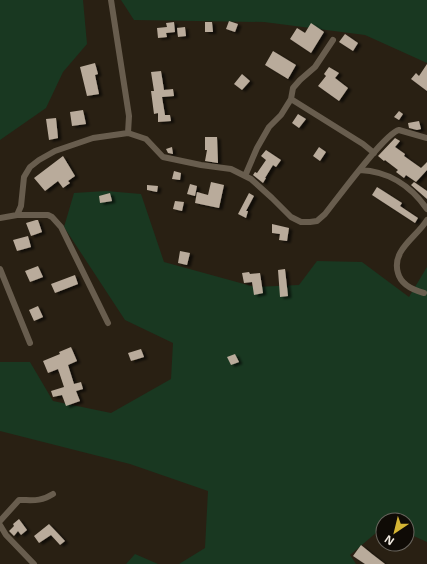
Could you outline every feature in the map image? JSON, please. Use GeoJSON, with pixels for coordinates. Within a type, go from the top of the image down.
{"type":"FeatureCollection","features":[{"type":"Feature","properties":{"kind":"street"},"geometry":{"type":"LineString","coordinates":[[111,0],[129,116],[128,133]]}},
{"type":"Feature","properties":{"kind":"street"},"geometry":{"type":"LineString","coordinates":[[245,176],[257,148],[269,127],[281,115],[291,99],[293,88],[315,67],[333,40]]}},
{"type":"Feature","properties":{"kind":"street"},"geometry":{"type":"LineString","coordinates":[[291,99],[363,144],[374,153]]}},
{"type":"Feature","properties":{"kind":"street"},"geometry":{"type":"LineString","coordinates":[[17,215],[21,206],[24,177],[30,167],[55,151],[94,138],[128,133],[146,139],[163,157],[201,165],[231,169],[252,179],[291,217],[301,222],[317,221],[325,214],[374,153],[395,131],[405,131],[427,138]]}},
{"type":"Feature","properties":{"kind":"street"},"geometry":{"type":"LineString","coordinates":[[360,170],[374,171],[396,180],[420,200],[427,209]]}},
{"type":"Feature","properties":{"kind":"street"},"geometry":{"type":"LineString","coordinates":[[0,218],[17,215],[48,215],[52,217],[61,227],[108,323]]}},
{"type":"Feature","properties":{"kind":"street"},"geometry":{"type":"LineString","coordinates":[[424,293],[410,288],[402,281],[396,262],[401,250],[427,220]]}},
{"type":"Feature","properties":{"kind":"street"},"geometry":{"type":"LineString","coordinates":[[0,269],[30,343]]}},
{"type":"Feature","properties":{"kind":"street"},"geometry":{"type":"LineString","coordinates":[[0,521],[19,500],[34,501],[44,499],[53,494]]}},
{"type":"Feature","properties":{"kind":"street"},"geometry":{"type":"LineString","coordinates":[[0,525],[6,535],[34,564]]}},
{"type":"Feature","properties":{"kind":"green space"},"geometry":{"type":"Polygon","coordinates":[[[0,0],[83,0],[87,44],[63,72],[46,108],[0,140],[0,0]]]}},
{"type":"Feature","properties":{"kind":"green space"},"geometry":{"type":"Polygon","coordinates":[[[121,0],[427,0],[427,63],[365,35],[264,22],[134,20],[121,0]]]}},
{"type":"Feature","properties":{"kind":"green space"},"geometry":{"type":"Polygon","coordinates":[[[106,191],[141,194],[164,262],[255,287],[299,285],[317,261],[362,262],[409,297],[427,267],[427,542],[415,537],[415,512],[375,512],[375,534],[350,555],[356,564],[179,564],[205,548],[208,491],[130,464],[0,431],[0,362],[30,362],[53,401],[111,413],[171,379],[173,343],[125,320],[64,227],[74,193],[106,191]]]}},
{"type":"Feature","properties":{"kind":"green space"},"geometry":{"type":"Polygon","coordinates":[[[135,554],[158,564],[126,564],[135,554]]]}},
{"type":"Feature","properties":{"kind":"building"},"geometry":{"type":"Polygon","coordinates":[[[229,21],[238,24],[235,32],[226,29],[229,21]]]}},
{"type":"Feature","properties":{"kind":"building"},"geometry":{"type":"Polygon","coordinates":[[[174,22],[175,32],[166,33],[167,37],[158,38],[157,28],[167,27],[166,23],[174,22]]]}},
{"type":"Feature","properties":{"kind":"building"},"geometry":{"type":"Polygon","coordinates":[[[205,22],[212,22],[213,32],[205,32],[205,22]]]}},
{"type":"Feature","properties":{"kind":"building"},"geometry":{"type":"Polygon","coordinates":[[[311,23],[324,32],[311,53],[290,39],[297,28],[305,33],[311,23]]]}},
{"type":"Feature","properties":{"kind":"building"},"geometry":{"type":"Polygon","coordinates":[[[185,27],[186,36],[178,37],[177,28],[185,27]]]}},
{"type":"Feature","properties":{"kind":"building"},"geometry":{"type":"Polygon","coordinates":[[[345,34],[358,43],[353,51],[339,42],[345,34]]]}},
{"type":"Feature","properties":{"kind":"building"},"geometry":{"type":"Polygon","coordinates":[[[273,51],[296,65],[288,79],[265,65],[273,51]]]}},
{"type":"Feature","properties":{"kind":"building"},"geometry":{"type":"Polygon","coordinates":[[[95,63],[98,74],[95,75],[99,94],[87,96],[80,67],[95,63]]]}},
{"type":"Feature","properties":{"kind":"building"},"geometry":{"type":"Polygon","coordinates":[[[427,64],[427,91],[411,79],[416,73],[419,76],[427,64]]]}},
{"type":"Feature","properties":{"kind":"building"},"geometry":{"type":"Polygon","coordinates":[[[329,67],[339,73],[335,78],[348,88],[339,101],[318,86],[326,76],[324,74],[329,67]]]}},
{"type":"Feature","properties":{"kind":"building"},"geometry":{"type":"Polygon","coordinates":[[[161,71],[164,90],[173,89],[174,96],[162,97],[165,115],[170,115],[171,121],[158,122],[158,113],[154,114],[151,91],[154,91],[151,72],[161,71]]]}},
{"type":"Feature","properties":{"kind":"building"},"geometry":{"type":"Polygon","coordinates":[[[242,74],[250,81],[242,90],[234,84],[242,74]]]}},
{"type":"Feature","properties":{"kind":"building"},"geometry":{"type":"Polygon","coordinates":[[[83,110],[86,124],[72,126],[70,112],[83,110]]]}},
{"type":"Feature","properties":{"kind":"building"},"geometry":{"type":"Polygon","coordinates":[[[399,111],[403,114],[399,120],[394,117],[399,111]]]}},
{"type":"Feature","properties":{"kind":"building"},"geometry":{"type":"Polygon","coordinates":[[[298,114],[306,119],[299,128],[292,123],[298,114]]]}},
{"type":"Feature","properties":{"kind":"building"},"geometry":{"type":"Polygon","coordinates":[[[56,118],[58,138],[49,140],[46,119],[56,118]]]}},
{"type":"Feature","properties":{"kind":"building"},"geometry":{"type":"Polygon","coordinates":[[[419,121],[421,129],[417,130],[409,128],[408,123],[419,121]]]}},
{"type":"Feature","properties":{"kind":"building"},"geometry":{"type":"Polygon","coordinates":[[[205,137],[217,137],[218,163],[205,161],[207,150],[205,150],[205,137]]]}},
{"type":"Feature","properties":{"kind":"building"},"geometry":{"type":"Polygon","coordinates":[[[395,138],[400,141],[395,147],[405,154],[404,156],[421,168],[427,162],[427,170],[416,182],[406,175],[404,178],[396,172],[398,170],[378,156],[395,138]]]}},
{"type":"Feature","properties":{"kind":"building"},"geometry":{"type":"Polygon","coordinates":[[[172,147],[173,154],[168,153],[166,149],[172,147]]]}},
{"type":"Feature","properties":{"kind":"building"},"geometry":{"type":"Polygon","coordinates":[[[319,147],[326,152],[320,161],[313,156],[319,147]]]}},
{"type":"Feature","properties":{"kind":"building"},"geometry":{"type":"Polygon","coordinates":[[[266,150],[281,160],[276,167],[273,165],[263,183],[253,175],[255,172],[257,173],[266,160],[261,156],[266,150]]]}},
{"type":"Feature","properties":{"kind":"building"},"geometry":{"type":"Polygon","coordinates":[[[63,156],[75,176],[68,181],[70,183],[63,188],[58,181],[45,191],[34,178],[63,156]]]}},
{"type":"Feature","properties":{"kind":"building"},"geometry":{"type":"Polygon","coordinates":[[[174,171],[181,173],[180,180],[172,179],[174,171]]]}},
{"type":"Feature","properties":{"kind":"building"},"geometry":{"type":"Polygon","coordinates":[[[211,182],[224,185],[219,208],[195,203],[197,192],[208,195],[211,182]]]}},
{"type":"Feature","properties":{"kind":"building"},"geometry":{"type":"Polygon","coordinates":[[[414,182],[427,191],[427,199],[411,185],[414,182]]]}},
{"type":"Feature","properties":{"kind":"building"},"geometry":{"type":"Polygon","coordinates":[[[190,184],[197,186],[195,196],[187,194],[190,184]]]}},
{"type":"Feature","properties":{"kind":"building"},"geometry":{"type":"Polygon","coordinates":[[[147,185],[158,186],[157,192],[147,190],[147,185]]]}},
{"type":"Feature","properties":{"kind":"building"},"geometry":{"type":"Polygon","coordinates":[[[377,187],[402,203],[400,206],[418,218],[415,223],[372,195],[377,187]]]}},
{"type":"Feature","properties":{"kind":"building"},"geometry":{"type":"Polygon","coordinates":[[[110,193],[112,201],[100,203],[99,196],[110,193]]]}},
{"type":"Feature","properties":{"kind":"building"},"geometry":{"type":"Polygon","coordinates":[[[249,193],[254,196],[246,211],[248,211],[246,218],[238,214],[249,193]]]}},
{"type":"Feature","properties":{"kind":"building"},"geometry":{"type":"Polygon","coordinates":[[[175,201],[184,202],[182,211],[173,209],[175,201]]]}},
{"type":"Feature","properties":{"kind":"building"},"geometry":{"type":"Polygon","coordinates":[[[38,220],[42,232],[31,236],[26,223],[38,220]]]}},
{"type":"Feature","properties":{"kind":"building"},"geometry":{"type":"Polygon","coordinates":[[[272,224],[289,228],[287,241],[279,240],[280,234],[272,233],[272,224]]]}},
{"type":"Feature","properties":{"kind":"building"},"geometry":{"type":"Polygon","coordinates":[[[28,236],[31,247],[17,251],[13,240],[28,236]]]}},
{"type":"Feature","properties":{"kind":"building"},"geometry":{"type":"Polygon","coordinates":[[[180,251],[190,253],[187,265],[178,263],[180,251]]]}},
{"type":"Feature","properties":{"kind":"building"},"geometry":{"type":"Polygon","coordinates":[[[38,266],[43,277],[30,282],[25,271],[38,266]]]}},
{"type":"Feature","properties":{"kind":"building"},"geometry":{"type":"Polygon","coordinates":[[[285,269],[288,296],[280,297],[278,270],[285,269]]]}},
{"type":"Feature","properties":{"kind":"building"},"geometry":{"type":"Polygon","coordinates":[[[249,272],[250,274],[260,273],[263,293],[254,295],[252,282],[244,283],[242,273],[249,272]]]}},
{"type":"Feature","properties":{"kind":"building"},"geometry":{"type":"Polygon","coordinates":[[[75,275],[78,284],[55,293],[51,284],[75,275]]]}},
{"type":"Feature","properties":{"kind":"building"},"geometry":{"type":"Polygon","coordinates":[[[38,306],[43,317],[34,321],[29,310],[38,306]]]}},
{"type":"Feature","properties":{"kind":"building"},"geometry":{"type":"Polygon","coordinates":[[[71,347],[77,361],[68,365],[74,384],[81,382],[83,389],[76,391],[80,401],[66,406],[62,395],[53,397],[51,391],[64,387],[58,369],[48,373],[43,361],[60,354],[59,352],[71,347]]]}},
{"type":"Feature","properties":{"kind":"building"},"geometry":{"type":"Polygon","coordinates":[[[141,349],[144,357],[131,361],[128,353],[141,349]]]}},
{"type":"Feature","properties":{"kind":"building"},"geometry":{"type":"Polygon","coordinates":[[[235,354],[239,362],[231,365],[227,357],[235,354]]]}},
{"type":"Feature","properties":{"kind":"building"},"geometry":{"type":"Polygon","coordinates":[[[19,519],[27,530],[21,535],[18,531],[14,536],[9,531],[14,526],[13,524],[19,519]]]}},
{"type":"Feature","properties":{"kind":"building"},"geometry":{"type":"Polygon","coordinates":[[[49,524],[65,541],[60,545],[51,535],[39,543],[34,536],[49,524]]]}},
{"type":"Feature","properties":{"kind":"building"},"geometry":{"type":"Polygon","coordinates":[[[361,545],[385,564],[365,564],[353,556],[361,545]]]}}]}
